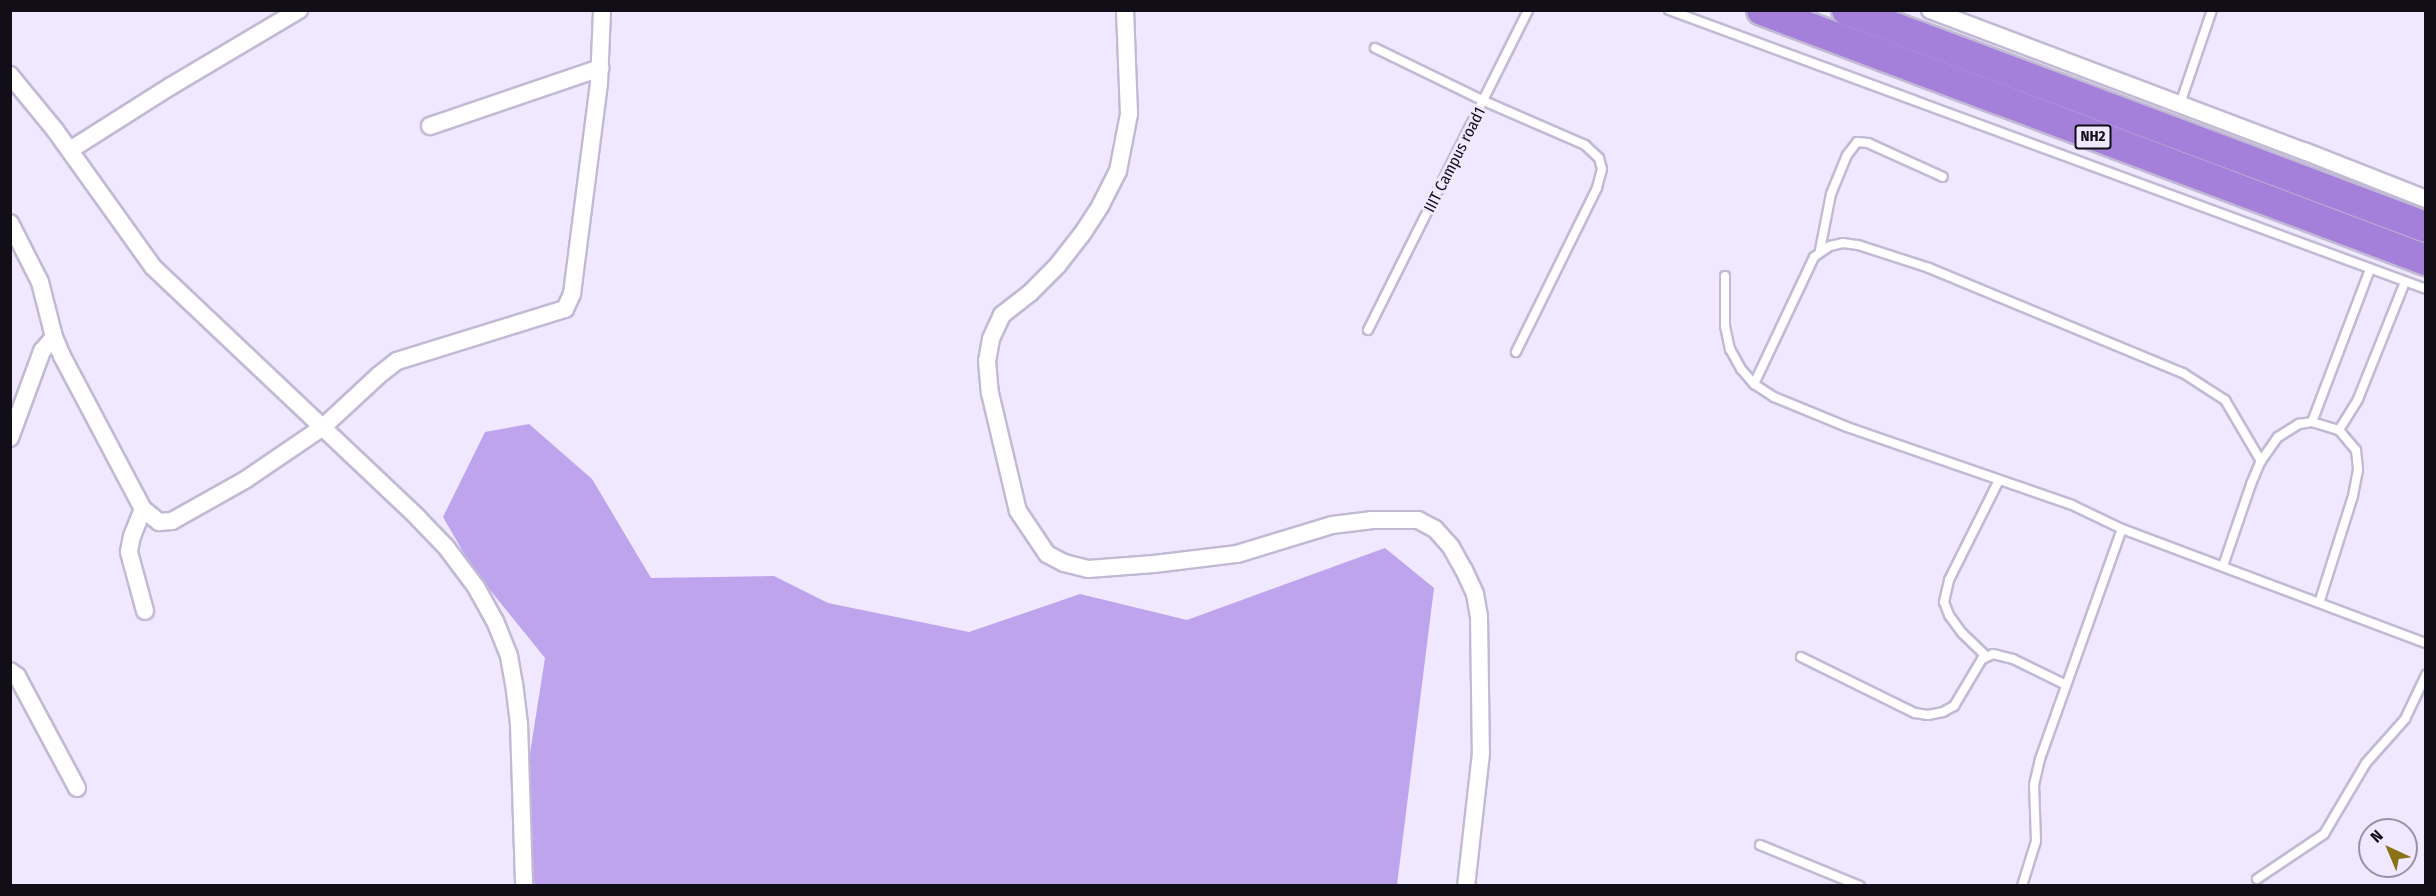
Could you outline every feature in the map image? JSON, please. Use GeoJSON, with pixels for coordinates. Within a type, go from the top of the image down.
{"type":"FeatureCollection","features":[{"type":"Feature","properties":{"kind":"highway","name":"NH2"},"geometry":{"type":"LineString","coordinates":[[1762,10],[2426,260]]}},
{"type":"Feature","properties":{"kind":"highway","name":"NH2"},"geometry":{"type":"LineString","coordinates":[[1847,10],[2426,227]]}},
{"type":"Feature","properties":{"kind":"street"},"geometry":{"type":"LineString","coordinates":[[70,150],[298,10]]}},
{"type":"Feature","properties":{"kind":"street"},"geometry":{"type":"LineString","coordinates":[[10,223],[18,255],[40,282],[54,337],[143,509],[159,522],[172,521],[245,480],[323,427],[397,361],[565,309],[572,294],[600,68],[602,10]]}},
{"type":"Feature","properties":{"kind":"street"},"geometry":{"type":"LineString","coordinates":[[1125,10],[1129,114],[1118,171],[1101,205],[1082,234],[1058,265],[1030,293],[1002,315],[991,339],[987,362],[990,393],[1018,511],[1047,554],[1064,563],[1088,568],[1154,564],[1237,554],[1332,525],[1371,520],[1418,520],[1435,529],[1451,547],[1464,570],[1475,594],[1479,617],[1481,753],[1466,885]]}},
{"type":"Feature","properties":{"kind":"street"},"geometry":{"type":"LineString","coordinates":[[1930,10],[2426,199]]}},
{"type":"Feature","properties":{"kind":"street"},"geometry":{"type":"LineString","coordinates":[[430,126],[600,68]]}},
{"type":"Feature","properties":{"kind":"street"},"geometry":{"type":"LineString","coordinates":[[10,75],[70,150],[153,267],[446,547],[476,587],[495,621],[509,656],[519,724],[524,885]]}},
{"type":"Feature","properties":{"kind":"street"},"geometry":{"type":"LineString","coordinates":[[10,438],[42,351],[54,337]]}},
{"type":"Feature","properties":{"kind":"street"},"geometry":{"type":"LineString","coordinates":[[143,509],[132,536],[129,552],[145,611]]}},
{"type":"Feature","properties":{"kind":"street"},"geometry":{"type":"LineString","coordinates":[[10,671],[22,685],[77,788]]}},
{"type":"Feature","properties":{"kind":"lane"},"geometry":{"type":"LineString","coordinates":[[1375,48],[1484,101],[1528,10]]}},
{"type":"Feature","properties":{"kind":"lane"},"geometry":{"type":"LineString","coordinates":[[1668,10],[2426,289]]}},
{"type":"Feature","properties":{"kind":"lane"},"geometry":{"type":"LineString","coordinates":[[2180,104],[2212,10]]}},
{"type":"Feature","properties":{"kind":"lane","name":"IIIT Campus road1"},"geometry":{"type":"LineString","coordinates":[[1368,330],[1484,101],[1585,145],[1599,158],[1602,169],[1597,188],[1516,352]]}},
{"type":"Feature","properties":{"kind":"lane"},"geometry":{"type":"LineString","coordinates":[[1754,384],[1804,275],[1820,250],[1832,194],[1847,155],[1857,142],[1868,143],[1943,177]]}},
{"type":"Feature","properties":{"kind":"lane"},"geometry":{"type":"LineString","coordinates":[[1820,250],[1843,243],[1858,245],[1929,268],[2184,373],[2225,400],[2261,461]]}},
{"type":"Feature","properties":{"kind":"lane"},"geometry":{"type":"LineString","coordinates":[[2312,422],[2370,269]]}},
{"type":"Feature","properties":{"kind":"lane"},"geometry":{"type":"LineString","coordinates":[[1725,276],[1725,327],[1730,349],[1754,384],[1774,397],[1847,427],[2072,505],[2122,529],[2426,643]]}},
{"type":"Feature","properties":{"kind":"lane"},"geometry":{"type":"LineString","coordinates":[[2339,430],[2358,399],[2405,282]]}},
{"type":"Feature","properties":{"kind":"lane"},"geometry":{"type":"LineString","coordinates":[[2223,566],[2251,484],[2261,461],[2278,437],[2288,429],[2312,422],[2339,430],[2356,450],[2358,470],[2353,496],[2319,603]]}},
{"type":"Feature","properties":{"kind":"lane"},"geometry":{"type":"LineString","coordinates":[[1986,656],[1962,633],[1949,615],[1944,602],[1949,580],[1999,480]]}},
{"type":"Feature","properties":{"kind":"lane"},"geometry":{"type":"LineString","coordinates":[[2022,885],[2036,841],[2034,785],[2037,771],[2122,529]]}},
{"type":"Feature","properties":{"kind":"lane"},"geometry":{"type":"LineString","coordinates":[[1801,657],[1915,713],[1928,715],[1943,712],[1954,706],[1986,656],[2000,654],[2066,685]]}},
{"type":"Feature","properties":{"kind":"lane"},"geometry":{"type":"LineString","coordinates":[[2257,879],[2324,834],[2366,763],[2405,719],[2426,675]]}},
{"type":"Feature","properties":{"kind":"lane"},"geometry":{"type":"LineString","coordinates":[[1760,845],[1860,885]]}},
{"type":"Feature","properties":{"kind":"shaded area"},"geometry":{"type":"Polygon","coordinates":[[[529,424],[592,479],[651,578],[774,576],[828,603],[969,632],[1080,594],[1187,620],[1385,548],[1434,588],[1397,885],[535,885],[519,823],[545,658],[473,569],[443,517],[485,432],[529,424]]]}}]}
